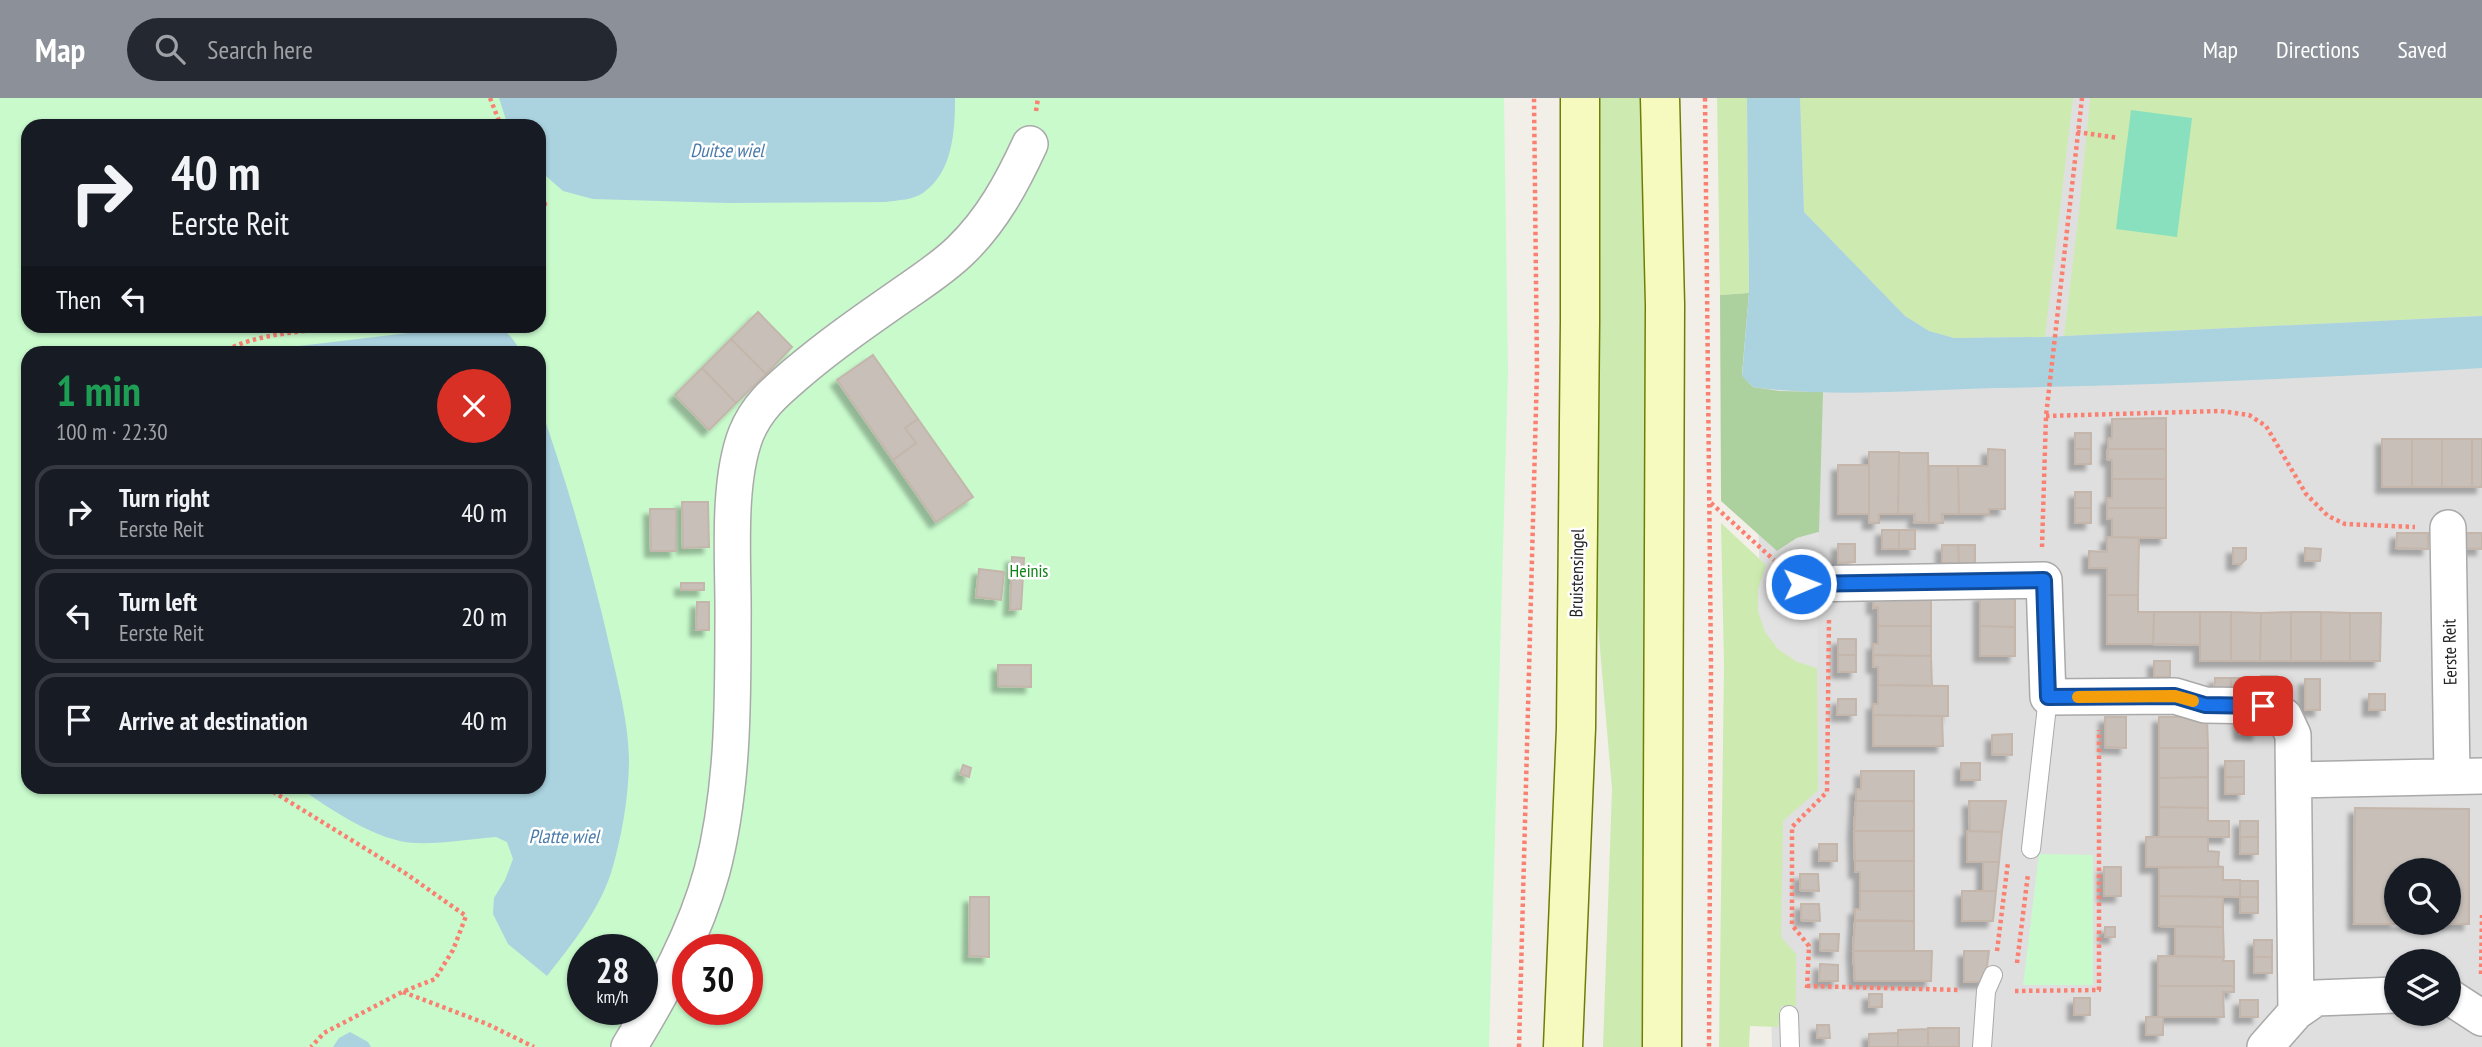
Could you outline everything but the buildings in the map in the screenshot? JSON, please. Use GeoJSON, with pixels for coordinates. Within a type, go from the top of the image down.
{"type":"FeatureCollection","features":[{"type":"Feature","properties":{"kind":"main road","name":"Bruistensingel"},"geometry":{"type":"LineString","coordinates":[[1563,1047],[1576,728],[1580,98]]}},
{"type":"Feature","properties":{"kind":"main road"},"geometry":{"type":"LineString","coordinates":[[1660,98],[1665,305],[1662,1047]]}},
{"type":"Feature","properties":{"kind":"street"},"geometry":{"type":"LineString","coordinates":[[629,1047],[666,986],[691,930],[712,871],[724,806],[733,732],[735,476],[747,434],[765,402],[826,348],[936,271],[961,250],[988,219],[1006,192],[1030,144]]}},
{"type":"Feature","properties":{"kind":"street","name":"Eerste Reit"},"geometry":{"type":"LineString","coordinates":[[2294,780],[2467,776],[2448,528]]}},
{"type":"Feature","properties":{"kind":"street"},"geometry":{"type":"LineString","coordinates":[[1815,584],[2044,580],[2048,697],[2175,696],[2205,705],[2263,706],[2284,716],[2293,735],[2297,1012]]}},
{"type":"Feature","properties":{"kind":"street"},"geometry":{"type":"LineString","coordinates":[[2265,1047],[2297,1012],[2316,998],[2384,995]]}},
{"type":"Feature","properties":{"kind":"street"},"geometry":{"type":"LineString","coordinates":[[2461,1009],[2480,1027]]}},
{"type":"Feature","properties":{"kind":"lane"},"geometry":{"type":"LineString","coordinates":[[2031,849],[2048,697]]}},
{"type":"Feature","properties":{"kind":"lane"},"geometry":{"type":"LineString","coordinates":[[1982,1047],[1990,983]]}},
{"type":"Feature","properties":{"kind":"lane"},"geometry":{"type":"LineString","coordinates":[[1789,1015],[1790,1047]]}},
{"type":"Feature","properties":{"kind":"path"},"geometry":{"type":"LineString","coordinates":[[491,98],[498,119]]}},
{"type":"Feature","properties":{"kind":"path"},"geometry":{"type":"LineString","coordinates":[[1519,1047],[1537,370],[1534,98]]}},
{"type":"Feature","properties":{"kind":"path"},"geometry":{"type":"LineString","coordinates":[[1705,98],[1711,503],[1709,1047]]}},
{"type":"Feature","properties":{"kind":"path"},"geometry":{"type":"LineString","coordinates":[[2044,580],[2042,553],[2046,416],[2081,98]]}},
{"type":"Feature","properties":{"kind":"path"},"geometry":{"type":"LineString","coordinates":[[2077,132],[2118,138]]}},
{"type":"Feature","properties":{"kind":"path"},"geometry":{"type":"LineString","coordinates":[[232,346],[296,333]]}},
{"type":"Feature","properties":{"kind":"path"},"geometry":{"type":"LineString","coordinates":[[2046,416],[2220,411],[2249,415],[2266,426],[2306,494],[2328,516],[2345,524],[2448,528]]}},
{"type":"Feature","properties":{"kind":"path"},"geometry":{"type":"LineString","coordinates":[[1711,503],[1815,584],[1827,792],[1791,827],[1792,925],[1809,946],[1806,1010],[1789,1015]]}},
{"type":"Feature","properties":{"kind":"path"},"geometry":{"type":"LineString","coordinates":[[1807,986],[1990,983],[2099,990],[2099,697]]}},
{"type":"Feature","properties":{"kind":"path"},"geometry":{"type":"LineString","coordinates":[[277,794],[405,873],[466,916],[453,950],[435,979],[402,992],[324,1033],[311,1047]]}},
{"type":"Feature","properties":{"kind":"path"},"geometry":{"type":"LineString","coordinates":[[1990,983],[2015,977],[2031,849]]}},
{"type":"Feature","properties":{"kind":"path"},"geometry":{"type":"LineString","coordinates":[[2480,1027],[2482,915]]}},
{"type":"Feature","properties":{"kind":"path"},"geometry":{"type":"LineString","coordinates":[[402,992],[488,1024],[534,1047]]}},
{"type":"Feature","properties":{"kind":"shaded area"},"geometry":{"type":"Polygon","coordinates":[[[1741,98],[2482,98],[2482,1047],[1772,1047],[1753,320],[1741,98]]]}},
{"type":"Feature","properties":{"kind":"shaded area"},"geometry":{"type":"Polygon","coordinates":[[[1819,532],[1817,668],[1797,662],[1778,649],[1765,632],[1758,611],[1758,589],[1766,565],[1777,551],[1797,538],[1819,532]]]}},
{"type":"Feature","properties":{"kind":"green space","name":"Heinis"},"geometry":{"type":"Polygon","coordinates":[[[0,98],[1504,98],[1508,372],[1489,1047],[0,1047],[0,98]]]}},
{"type":"Feature","properties":{"kind":"green space"},"geometry":{"type":"Polygon","coordinates":[[[1599,98],[1641,98],[1647,573],[1644,1047],[1603,1047],[1612,789],[1596,602],[1599,98]]]}},
{"type":"Feature","properties":{"kind":"green space"},"geometry":{"type":"Polygon","coordinates":[[[1717,98],[1747,98],[1749,293],[1720,295],[1717,98]]]}},
{"type":"Feature","properties":{"kind":"green space"},"geometry":{"type":"Polygon","coordinates":[[[1800,98],[2073,98],[2045,337],[1954,338],[1929,331],[1905,316],[1804,212],[1800,98]]]}},
{"type":"Feature","properties":{"kind":"green space"},"geometry":{"type":"Polygon","coordinates":[[[2090,98],[2482,98],[2482,316],[2064,336],[2090,98]]]}},
{"type":"Feature","properties":{"kind":"green space"},"geometry":{"type":"Polygon","coordinates":[[[2131,110],[2192,118],[2177,237],[2116,229],[2131,110]]]}},
{"type":"Feature","properties":{"kind":"green space"},"geometry":{"type":"Polygon","coordinates":[[[1749,293],[1742,375],[1753,387],[1779,391],[1823,392],[1819,532],[1797,538],[1777,551],[1721,501],[1720,295],[1749,293]]]}},
{"type":"Feature","properties":{"kind":"green space"},"geometry":{"type":"Polygon","coordinates":[[[1721,523],[1766,565],[1761,584],[1761,616],[1773,642],[1799,661],[1817,668],[1818,790],[1783,821],[1781,937],[1796,954],[1796,1006],[1781,1006],[1778,1027],[1750,1026],[1749,1047],[1719,1047],[1724,665],[1721,523]]]}},
{"type":"Feature","properties":{"kind":"green space"},"geometry":{"type":"Polygon","coordinates":[[[2039,854],[2093,855],[2093,985],[2023,985],[2039,854]]]}},
{"type":"Feature","properties":{"kind":"water","name":"Duitse wiel"},"geometry":{"type":"Polygon","coordinates":[[[499,98],[955,98],[953,137],[941,174],[923,193],[886,202],[728,203],[593,199],[563,191],[546,176],[546,119],[506,119],[499,98]]]}},
{"type":"Feature","properties":{"kind":"water"},"geometry":{"type":"Polygon","coordinates":[[[1747,98],[1800,98],[1804,212],[1905,316],[1929,331],[1954,338],[2045,337],[2482,316],[2482,368],[2240,381],[1876,392],[1814,392],[1753,387],[1742,376],[1749,292],[1747,98]]]}},
{"type":"Feature","properties":{"kind":"water"},"geometry":{"type":"Polygon","coordinates":[[[408,333],[507,333],[517,346],[299,346],[408,333]]]}},
{"type":"Feature","properties":{"kind":"water","name":"Platte wiel"},"geometry":{"type":"Polygon","coordinates":[[[546,424],[595,586],[627,730],[628,787],[618,845],[606,887],[579,934],[567,934],[567,950],[547,976],[508,944],[493,914],[494,898],[513,859],[507,842],[496,837],[415,843],[386,837],[355,823],[309,794],[546,794],[546,424]]]}},
{"type":"Feature","properties":{"kind":"water"},"geometry":{"type":"Polygon","coordinates":[[[350,1032],[368,1042],[371,1047],[333,1047],[339,1038],[350,1032]]]}},
{"type":"Feature","properties":{"kind":"slow traffic"},"geometry":{"type":"LineString","coordinates":[[2078,697],[2175,696],[2193,701]]}},
{"type":"Feature","properties":{"kind":"route"},"geometry":{"type":"LineString","coordinates":[[1801,584],[2044,580],[2048,697],[2175,696],[2205,705],[2263,706]]}}]}
